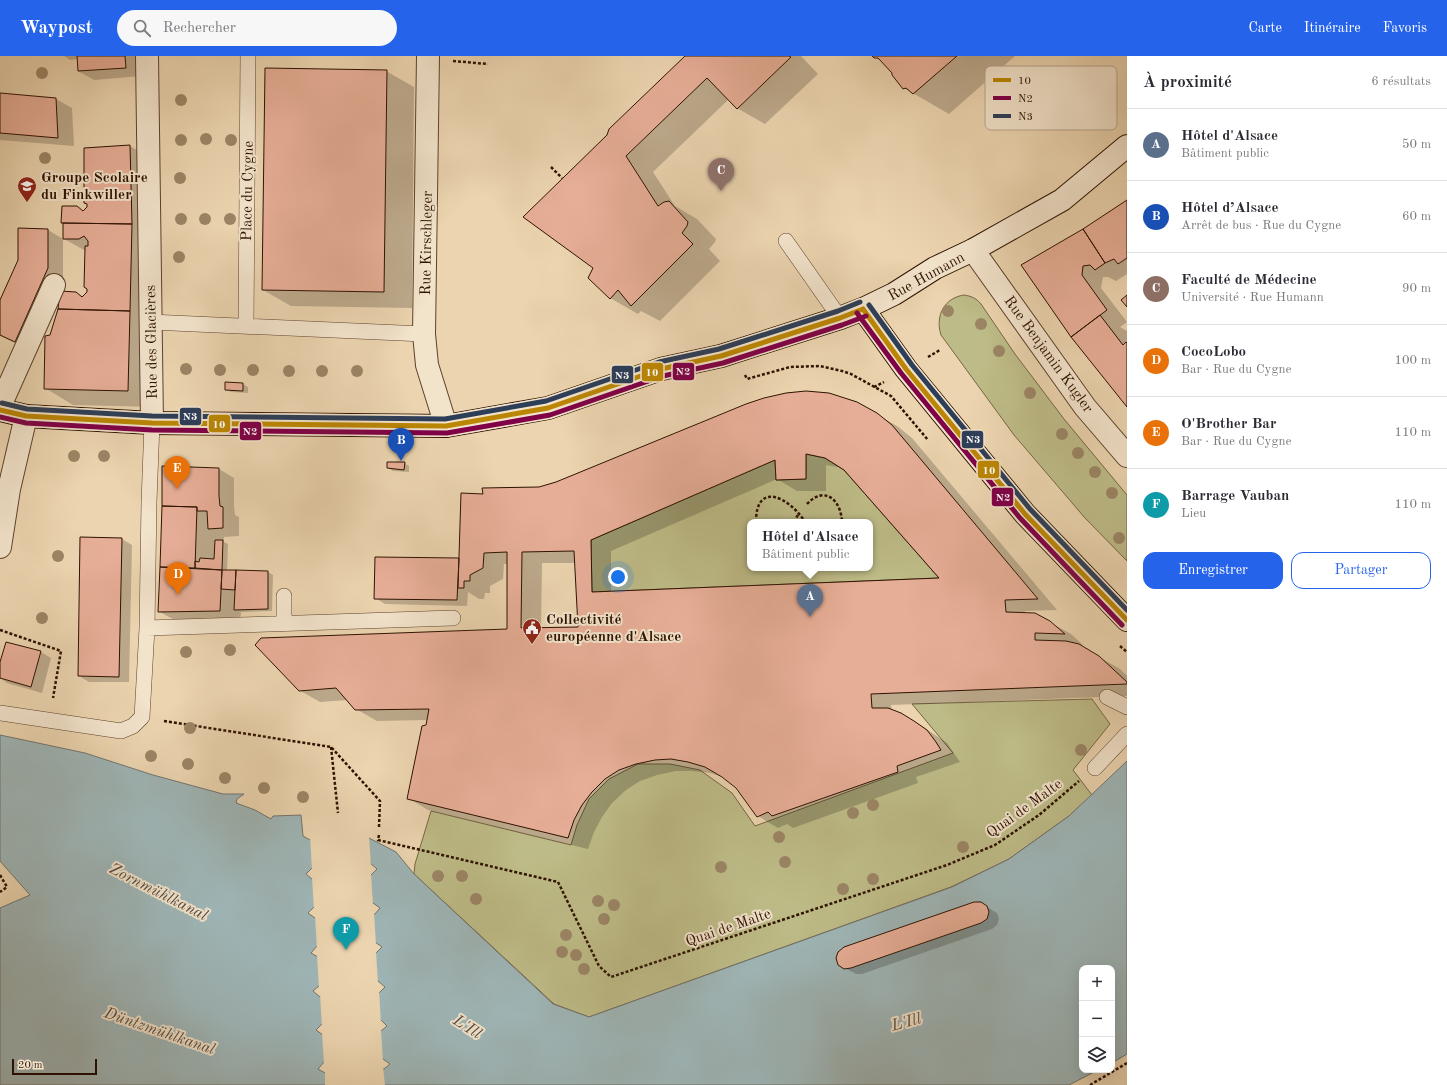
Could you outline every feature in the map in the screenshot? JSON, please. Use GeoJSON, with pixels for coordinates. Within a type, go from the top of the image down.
{"type":"FeatureCollection","features":[{"type":"Feature","properties":{"kind":"street","name":"Rue des Glacières"},"geometry":{"type":"LineString","coordinates":[[148,56],[152,424]]}},
{"type":"Feature","properties":{"kind":"street","name":"Rue Kirschleger"},"geometry":{"type":"LineString","coordinates":[[428,57],[424,334],[427,365],[446,426]]}},
{"type":"Feature","properties":{"kind":"street","name":"Rue Humann"},"geometry":{"type":"LineString","coordinates":[[0,410],[26,416],[152,424],[446,426],[548,408],[661,369],[721,356],[840,318],[863,309],[894,294],[935,268],[973,250],[1062,200],[1127,146]]}},
{"type":"Feature","properties":{"kind":"street","name":"Rue Benjamin Kugler"},"geometry":{"type":"LineString","coordinates":[[973,250],[1086,407],[1127,456]]}},
{"type":"Feature","properties":{"kind":"street"},"geometry":{"type":"LineString","coordinates":[[0,406],[54,286]]}},
{"type":"Feature","properties":{"kind":"street"},"geometry":{"type":"LineString","coordinates":[[863,309],[906,369],[1025,514],[1127,620]]}},
{"type":"Feature","properties":{"kind":"street"},"geometry":{"type":"LineString","coordinates":[[0,547],[9,488],[26,416]]}},
{"type":"Feature","properties":{"kind":"lane","name":"Place du Cygne"},"geometry":{"type":"LineString","coordinates":[[246,325],[248,56]]}},
{"type":"Feature","properties":{"kind":"lane"},"geometry":{"type":"LineString","coordinates":[[786,241],[840,318]]}},
{"type":"Feature","properties":{"kind":"lane"},"geometry":{"type":"LineString","coordinates":[[150,322],[246,325],[424,334]]}},
{"type":"Feature","properties":{"kind":"lane","name":"Rue des Glacières"},"geometry":{"type":"LineString","coordinates":[[142,717],[147,628],[148,502],[152,424]]}},
{"type":"Feature","properties":{"kind":"lane"},"geometry":{"type":"LineString","coordinates":[[284,596],[284,623]]}},
{"type":"Feature","properties":{"kind":"lane"},"geometry":{"type":"LineString","coordinates":[[147,628],[453,618]]}},
{"type":"Feature","properties":{"kind":"lane"},"geometry":{"type":"LineString","coordinates":[[1106,697],[1127,708]]}},
{"type":"Feature","properties":{"kind":"lane"},"geometry":{"type":"LineString","coordinates":[[0,713],[121,731],[133,726],[142,717]]}},
{"type":"Feature","properties":{"kind":"lane"},"geometry":{"type":"LineString","coordinates":[[1095,768],[1127,734]]}},
{"type":"Feature","properties":{"kind":"path"},"geometry":{"type":"LineString","coordinates":[[428,57],[488,64]]}},
{"type":"Feature","properties":{"kind":"path"},"geometry":{"type":"LineString","coordinates":[[551,166],[562,178]]}},
{"type":"Feature","properties":{"kind":"path"},"geometry":{"type":"LineString","coordinates":[[735,351],[747,379],[790,367],[806,366],[820,366],[850,374],[891,396],[933,445]]}},
{"type":"Feature","properties":{"kind":"path"},"geometry":{"type":"LineString","coordinates":[[807,504],[816,497],[822,495],[828,496],[834,499],[840,507],[842,519]]}},
{"type":"Feature","properties":{"kind":"path"},"geometry":{"type":"LineString","coordinates":[[757,519],[759,506],[762,500],[768,497],[777,497],[784,500],[799,513],[803,519]]}},
{"type":"Feature","properties":{"kind":"path"},"geometry":{"type":"LineString","coordinates":[[796,519],[799,513]]}},
{"type":"Feature","properties":{"kind":"path"},"geometry":{"type":"LineString","coordinates":[[0,630],[61,651],[50,721]]}},
{"type":"Feature","properties":{"kind":"path"},"geometry":{"type":"LineString","coordinates":[[1119,645],[1127,652]]}},
{"type":"Feature","properties":{"kind":"path"},"geometry":{"type":"LineString","coordinates":[[142,717],[331,747],[380,801],[379,827]]}},
{"type":"Feature","properties":{"kind":"path"},"geometry":{"type":"LineString","coordinates":[[331,747],[338,813]]}},
{"type":"Feature","properties":{"kind":"path","name":"Quai de Malte"},"geometry":{"type":"LineString","coordinates":[[379,835],[378,840],[558,882],[599,966],[610,978],[939,867],[995,845],[1039,814],[1095,768]]}},
{"type":"Feature","properties":{"kind":"path"},"geometry":{"type":"LineString","coordinates":[[0,875],[7,887],[0,892]]}},
{"type":"Feature","properties":{"kind":"path"},"geometry":{"type":"LineString","coordinates":[[1090,1085],[1127,1063]]}},
{"type":"Feature","properties":{"kind":"shaded area"},"geometry":{"type":"Polygon","coordinates":[[[964,295],[977,300],[981,304],[1015,354],[1064,419],[1127,495],[1127,561],[1085,518],[1014,435],[941,335],[939,321],[943,309],[951,300],[964,295]]]}},
{"type":"Feature","properties":{"kind":"shaded area"},"geometry":{"type":"Polygon","coordinates":[[[806,454],[825,458],[844,470],[939,578],[592,592],[591,540],[775,460],[776,480],[806,479],[806,454]]]}},
{"type":"Feature","properties":{"kind":"shaded area"},"geometry":{"type":"Polygon","coordinates":[[[1092,699],[1110,724],[1073,770],[1092,795],[1069,816],[1009,859],[951,887],[589,1017],[554,1004],[414,874],[415,864],[431,811],[571,845],[577,825],[589,799],[609,779],[638,764],[670,764],[700,770],[732,793],[755,826],[953,753],[912,704],[1092,699]]]}},
{"type":"Feature","properties":{"kind":"water"},"geometry":{"type":"Polygon","coordinates":[[[0,735],[85,753],[153,775],[223,794],[244,794],[237,799],[236,803],[255,810],[271,819],[273,816],[301,815],[303,836],[310,840],[369,838],[396,852],[414,874],[553,1004],[589,1017],[952,887],[1009,859],[1069,816],[1127,761],[1127,1054],[1115,1061],[1115,965],[1079,965],[1079,1073],[1092,1073],[1069,1085],[0,1085],[0,908],[30,895],[0,861],[0,735]],[[370,863],[312,868],[306,874],[312,879],[371,875],[377,869],[370,863]],[[373,903],[314,907],[308,913],[315,918],[374,915],[380,908],[373,903]],[[375,942],[317,946],[311,953],[318,957],[376,953],[382,947],[375,942]],[[378,981],[319,986],[313,991],[320,997],[379,993],[385,987],[378,981]],[[381,1020],[322,1024],[316,1030],[323,1035],[381,1031],[387,1026],[381,1020]],[[383,1059],[324,1062],[318,1069],[325,1073],[384,1069],[390,1064],[383,1059]]]}},
{"type":"Feature","properties":{"kind":"pier"},"geometry":{"type":"Polygon","coordinates":[[[369,836],[371,866],[312,870],[310,837],[369,836]]]}},
{"type":"Feature","properties":{"kind":"pier"},"geometry":{"type":"Polygon","coordinates":[[[371,873],[373,906],[314,910],[312,877],[371,873]]]}},
{"type":"Feature","properties":{"kind":"pier"},"geometry":{"type":"Polygon","coordinates":[[[374,912],[376,945],[317,949],[315,916],[374,912]]]}},
{"type":"Feature","properties":{"kind":"pier"},"geometry":{"type":"Polygon","coordinates":[[[376,951],[378,984],[319,988],[317,955],[376,951]]]}},
{"type":"Feature","properties":{"kind":"pier"},"geometry":{"type":"Polygon","coordinates":[[[379,990],[381,1023],[322,1027],[320,994],[379,990]]]}},
{"type":"Feature","properties":{"kind":"pier"},"geometry":{"type":"Polygon","coordinates":[[[381,1029],[383,1062],[324,1065],[322,1032],[381,1029]]]}},
{"type":"Feature","properties":{"kind":"pier"},"geometry":{"type":"Polygon","coordinates":[[[383,1067],[385,1085],[325,1085],[325,1071],[383,1067]]]}},
{"type":"Feature","properties":{"kind":"building"},"geometry":{"type":"Polygon","coordinates":[[[77,56],[125,56],[126,68],[78,71],[77,56]]]}},
{"type":"Feature","properties":{"kind":"building"},"geometry":{"type":"Polygon","coordinates":[[[685,56],[791,57],[737,109],[707,78],[626,156],[658,206],[669,201],[688,222],[682,233],[693,244],[631,306],[618,290],[610,299],[588,278],[593,268],[523,217],[607,135],[609,129],[685,56]]]}},
{"type":"Feature","properties":{"kind":"building"},"geometry":{"type":"Polygon","coordinates":[[[872,56],[957,56],[913,94],[906,88],[903,89],[892,73],[878,58],[874,58],[872,56]]]}},
{"type":"Feature","properties":{"kind":"building"},"geometry":{"type":"Polygon","coordinates":[[[265,68],[387,70],[384,292],[262,290],[265,68]]]}},
{"type":"Feature","properties":{"kind":"building"},"geometry":{"type":"Polygon","coordinates":[[[0,93],[56,98],[58,138],[0,133],[0,93]]]}},
{"type":"Feature","properties":{"kind":"building"},"geometry":{"type":"Polygon","coordinates":[[[130,145],[132,224],[61,223],[62,206],[77,206],[83,211],[87,207],[87,204],[84,203],[84,148],[130,145]]]}},
{"type":"Feature","properties":{"kind":"building"},"geometry":{"type":"Polygon","coordinates":[[[1127,200],[1127,258],[1118,264],[1114,259],[1105,263],[1083,229],[1127,200]]]}},
{"type":"Feature","properties":{"kind":"building"},"geometry":{"type":"Polygon","coordinates":[[[63,223],[132,224],[130,311],[58,309],[60,291],[76,292],[82,297],[87,292],[87,289],[84,287],[85,246],[88,246],[88,241],[84,236],[79,239],[63,239],[63,223]]]}},
{"type":"Feature","properties":{"kind":"building"},"geometry":{"type":"Polygon","coordinates":[[[18,228],[48,229],[48,268],[15,342],[0,335],[0,300],[18,260],[18,228]]]}},
{"type":"Feature","properties":{"kind":"building"},"geometry":{"type":"Polygon","coordinates":[[[1083,229],[1105,263],[1095,270],[1090,265],[1083,266],[1082,275],[1107,310],[1071,337],[1021,265],[1083,229]]]}},
{"type":"Feature","properties":{"kind":"building"},"geometry":{"type":"Polygon","coordinates":[[[1127,295],[1127,307],[1121,300],[1127,295]]]}},
{"type":"Feature","properties":{"kind":"building"},"geometry":{"type":"Polygon","coordinates":[[[58,309],[130,311],[128,391],[44,389],[45,336],[50,335],[58,309]]]}},
{"type":"Feature","properties":{"kind":"building"},"geometry":{"type":"Polygon","coordinates":[[[1100,315],[1123,345],[1126,342],[1127,343],[1127,407],[1071,337],[1100,315]]]}},
{"type":"Feature","properties":{"kind":"building"},"geometry":{"type":"Polygon","coordinates":[[[225,382],[243,383],[243,391],[225,390],[225,382]]]}},
{"type":"Feature","properties":{"kind":"building"},"geometry":{"type":"Polygon","coordinates":[[[806,391],[829,393],[857,402],[877,413],[892,425],[1038,599],[1005,600],[1006,612],[1035,613],[1050,621],[1065,634],[1035,633],[1035,640],[1066,641],[1079,644],[1099,656],[1127,682],[1127,684],[871,694],[872,708],[888,708],[901,713],[927,730],[941,750],[897,766],[898,772],[772,816],[768,812],[757,817],[736,788],[722,777],[705,767],[671,759],[655,760],[636,764],[619,770],[605,779],[592,792],[582,805],[574,820],[568,838],[407,799],[422,726],[426,725],[429,709],[355,710],[336,688],[299,691],[255,645],[261,638],[507,629],[507,552],[484,553],[483,568],[470,575],[470,581],[464,581],[464,588],[458,588],[461,493],[483,494],[482,488],[539,487],[556,482],[746,404],[786,393],[806,391]],[[806,454],[806,479],[776,480],[775,460],[591,540],[592,592],[939,578],[844,470],[825,458],[806,454]],[[574,551],[522,552],[521,628],[578,627],[574,551]]]}},
{"type":"Feature","properties":{"kind":"building"},"geometry":{"type":"Polygon","coordinates":[[[387,462],[405,462],[404,470],[387,468],[387,462]]]}},
{"type":"Feature","properties":{"kind":"building"},"geometry":{"type":"Polygon","coordinates":[[[162,466],[219,468],[219,496],[220,506],[223,507],[223,528],[208,529],[207,511],[197,511],[197,507],[162,506],[162,466]]]}},
{"type":"Feature","properties":{"kind":"building"},"geometry":{"type":"Polygon","coordinates":[[[162,506],[197,507],[195,568],[160,567],[162,506]]]}},
{"type":"Feature","properties":{"kind":"building"},"geometry":{"type":"Polygon","coordinates":[[[80,537],[122,538],[119,677],[78,676],[80,537]]]}},
{"type":"Feature","properties":{"kind":"building"},"geometry":{"type":"Polygon","coordinates":[[[215,540],[223,540],[222,570],[195,568],[195,561],[199,562],[200,558],[214,559],[215,540]]]}},
{"type":"Feature","properties":{"kind":"building"},"geometry":{"type":"Polygon","coordinates":[[[375,557],[459,558],[457,600],[374,599],[375,557]]]}},
{"type":"Feature","properties":{"kind":"building"},"geometry":{"type":"Polygon","coordinates":[[[160,567],[222,570],[220,611],[158,612],[160,567]]]}},
{"type":"Feature","properties":{"kind":"building"},"geometry":{"type":"Polygon","coordinates":[[[222,570],[236,570],[235,590],[221,589],[222,570]]]}},
{"type":"Feature","properties":{"kind":"building"},"geometry":{"type":"Polygon","coordinates":[[[236,570],[268,571],[268,609],[234,610],[236,570]]]}},
{"type":"Feature","properties":{"kind":"building"},"geometry":{"type":"Polygon","coordinates":[[[6,642],[41,651],[31,687],[0,678],[0,662],[6,642]]]}},
{"type":"Feature","properties":{"kind":"building"},"geometry":{"type":"Polygon","coordinates":[[[974,902],[981,902],[987,906],[989,912],[987,919],[981,923],[851,968],[844,969],[838,965],[836,958],[838,952],[844,947],[974,902]]]}},
{"type":"Feature","properties":{"kind":"transit line","name":"N3"},"geometry":{"type":"LineString","coordinates":[[2,403],[27,409],[152,416],[445,419],[546,401],[659,362],[719,349],[838,311],[860,302]]}},
{"type":"Feature","properties":{"kind":"transit line","name":"N3"},"geometry":{"type":"LineString","coordinates":[[869,305],[912,365],[1030,509],[1127,610]]}},
{"type":"Feature","properties":{"kind":"transit line","name":"10"},"geometry":{"type":"LineString","coordinates":[[863,309],[906,369],[1025,514],[1127,620]]}},
{"type":"Feature","properties":{"kind":"transit line","name":"10"},"geometry":{"type":"LineString","coordinates":[[0,410],[26,416],[152,423],[446,426],[548,408],[661,369],[721,356],[840,318],[863,309]]}},
{"type":"Feature","properties":{"kind":"transit line","name":"N2"},"geometry":{"type":"LineString","coordinates":[[857,313],[901,373],[1020,518],[1122,625]]}},
{"type":"Feature","properties":{"kind":"transit line","name":"N2"},"geometry":{"type":"LineString","coordinates":[[0,417],[26,423],[152,430],[447,433],[550,415],[663,376],[723,363],[866,316]]}},
{"type":"Feature","properties":{"kind":"place","name":"Faculté de Médecine"},"geometry":{"type":"Point","coordinates":[721,191]}},
{"type":"Feature","properties":{"kind":"place","name":"Groupe Scolaire du Finkwiller"},"geometry":{"type":"Point","coordinates":[27,203]}},
{"type":"Feature","properties":{"kind":"place","name":"Hôtel d’Alsace"},"geometry":{"type":"Point","coordinates":[401,461]}},
{"type":"Feature","properties":{"kind":"place","name":"O'Brother Bar"},"geometry":{"type":"Point","coordinates":[177,489]}},
{"type":"Feature","properties":{"kind":"place","name":"CocoLobo"},"geometry":{"type":"Point","coordinates":[178,595]}},
{"type":"Feature","properties":{"kind":"place","name":"Hôtel d'Alsace"},"geometry":{"type":"Point","coordinates":[810,617]}},
{"type":"Feature","properties":{"kind":"place","name":"Collectivité européenne d'Alsace"},"geometry":{"type":"Point","coordinates":[532,645]}},
{"type":"Feature","properties":{"kind":"place","name":"Barrage Vauban"},"geometry":{"type":"Point","coordinates":[346,950]}},
{"type":"Feature","properties":{"kind":"water label","name":"Zornmühlkanal"},"geometry":{"type":"Point","coordinates":[159,891]}},
{"type":"Feature","properties":{"kind":"water label","name":"L'Ill"},"geometry":{"type":"Point","coordinates":[906,1021]}},
{"type":"Feature","properties":{"kind":"water label","name":"L'Ill"},"geometry":{"type":"Point","coordinates":[468,1026]}},
{"type":"Feature","properties":{"kind":"water label","name":"Düntzmühlkanal"},"geometry":{"type":"Point","coordinates":[160,1030]}}]}
